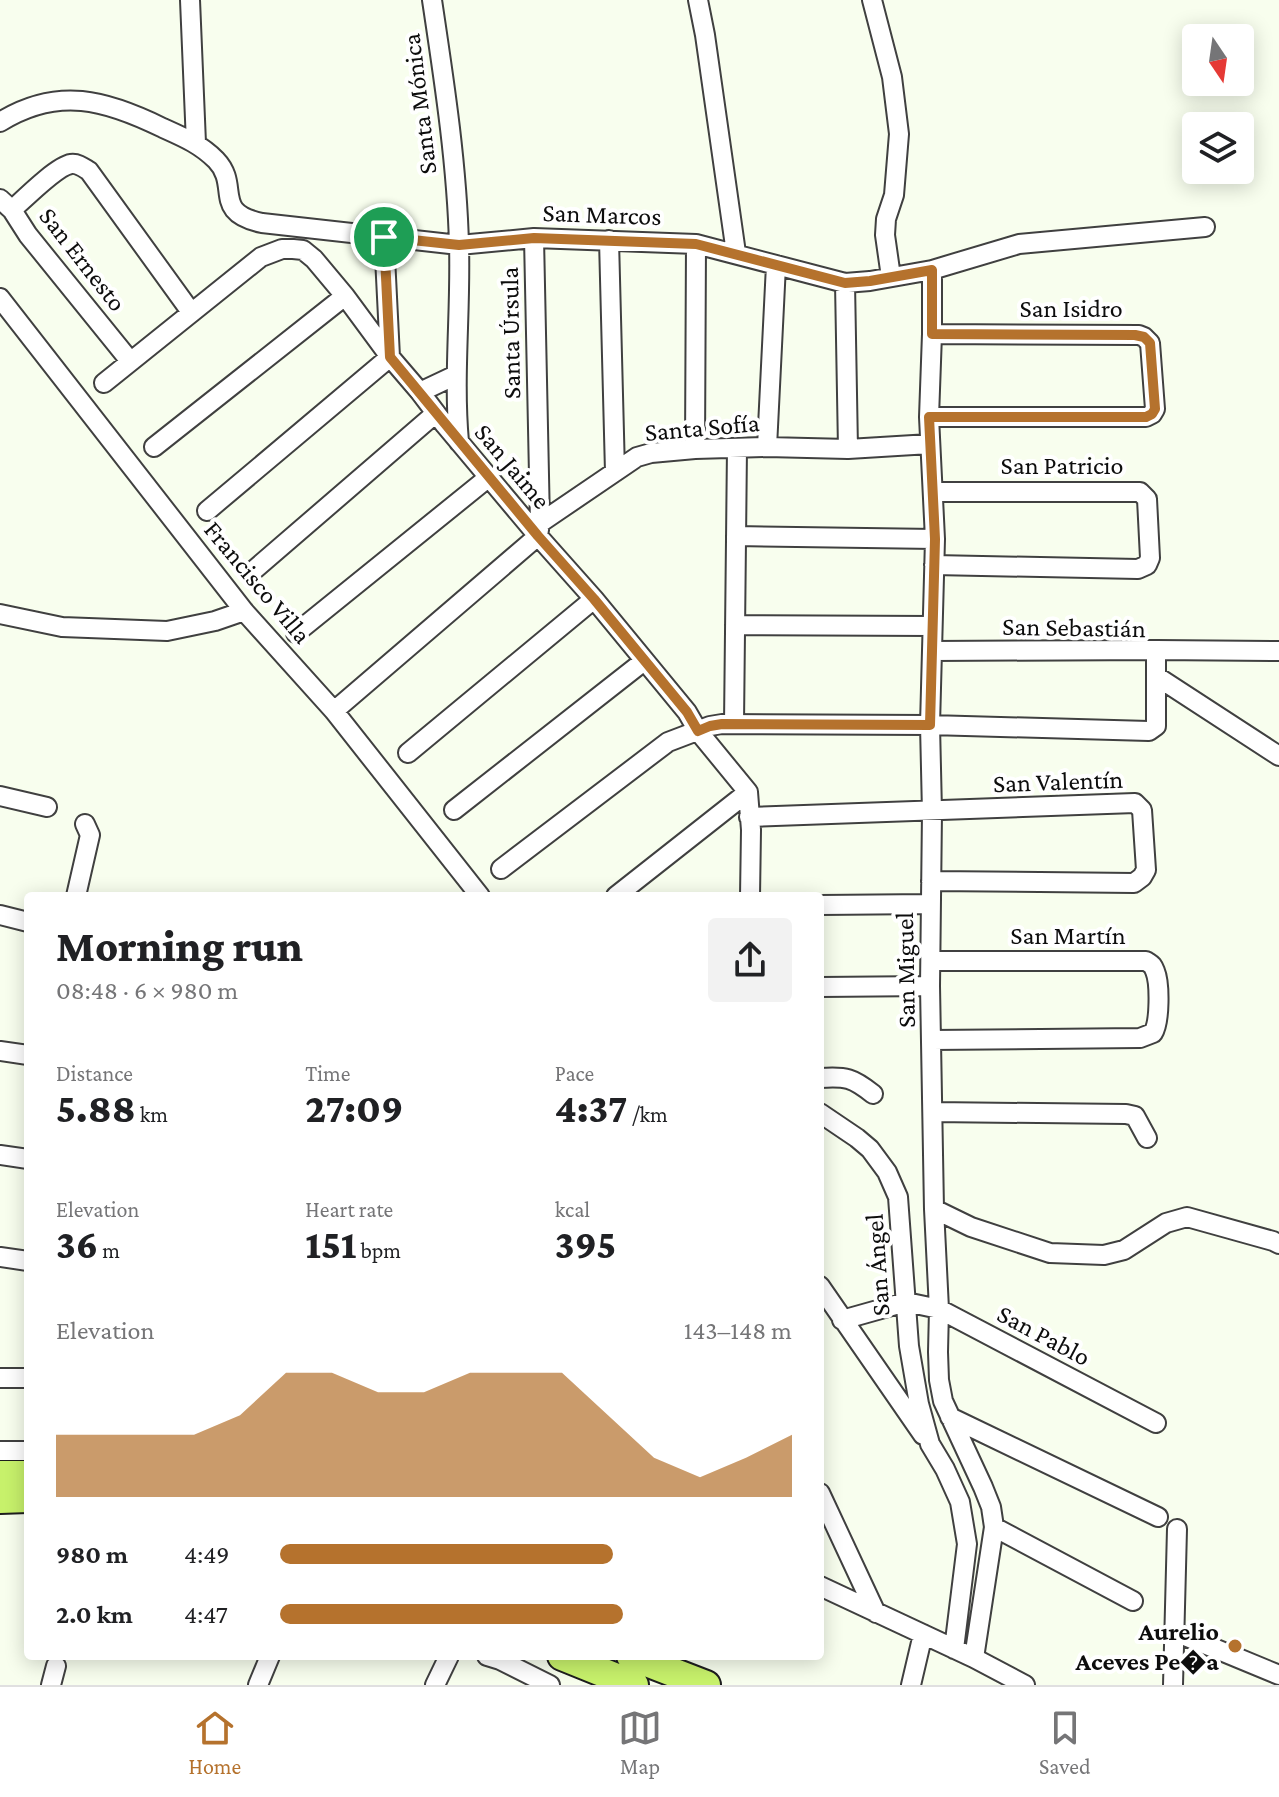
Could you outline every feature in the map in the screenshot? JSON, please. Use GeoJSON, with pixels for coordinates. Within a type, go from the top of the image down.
{"type":"FeatureCollection","features":[{"type":"Feature","properties":{"kind":"main road"},"geometry":{"type":"LineString","coordinates":[[0,1475],[24,1475]]}},
{"type":"Feature","properties":{"kind":"main road"},"geometry":{"type":"LineString","coordinates":[[0,1499],[24,1498]]}},
{"type":"Feature","properties":{"kind":"main road"},"geometry":{"type":"LineString","coordinates":[[574,1660],[624,1676],[706,1685]]}},
{"type":"Feature","properties":{"kind":"street"},"geometry":{"type":"LineString","coordinates":[[190,0],[196,143]]}},
{"type":"Feature","properties":{"kind":"street","name":"Santa Mónica"},"geometry":{"type":"LineString","coordinates":[[432,0],[444,75],[459,245],[456,375],[459,442]]}},
{"type":"Feature","properties":{"kind":"street"},"geometry":{"type":"LineString","coordinates":[[698,0],[736,253]]}},
{"type":"Feature","properties":{"kind":"street"},"geometry":{"type":"LineString","coordinates":[[872,0],[892,77],[899,134],[894,195],[886,219],[885,235],[891,277]]}},
{"type":"Feature","properties":{"kind":"street","name":"San Marcos"},"geometry":{"type":"LineString","coordinates":[[0,122],[17,111],[61,100],[113,106],[196,143],[222,169],[231,205],[239,216],[262,223],[459,245],[534,238],[696,244],[845,283],[932,270],[1019,244],[1205,227]]}},
{"type":"Feature","properties":{"kind":"street","name":"San Ernesto"},"geometry":{"type":"LineString","coordinates":[[130,361],[6,204],[58,170],[71,164],[81,166],[89,171],[191,312]]}},
{"type":"Feature","properties":{"kind":"street"},"geometry":{"type":"LineString","coordinates":[[207,511],[390,357],[384,237]]}},
{"type":"Feature","properties":{"kind":"street","name":"Santa Úrsula"},"geometry":{"type":"LineString","coordinates":[[534,238],[539,530]]}},
{"type":"Feature","properties":{"kind":"street"},"geometry":{"type":"LineString","coordinates":[[609,240],[615,472]]}},
{"type":"Feature","properties":{"kind":"street"},"geometry":{"type":"LineString","coordinates":[[695,449],[696,244]]}},
{"type":"Feature","properties":{"kind":"street","name":"San Jaime"},"geometry":{"type":"LineString","coordinates":[[191,312],[261,257],[282,249],[303,250],[314,259],[459,442],[539,530],[687,712],[698,731]]}},
{"type":"Feature","properties":{"kind":"street"},"geometry":{"type":"LineString","coordinates":[[767,447],[776,265]]}},
{"type":"Feature","properties":{"kind":"street","name":"San Miguel"},"geometry":{"type":"LineString","coordinates":[[932,270],[929,417],[935,539],[930,725],[930,986],[939,1380],[943,1401],[991,1507],[994,1527],[974,1658]]}},
{"type":"Feature","properties":{"kind":"street"},"geometry":{"type":"LineString","coordinates":[[845,283],[848,449]]}},
{"type":"Feature","properties":{"kind":"street"},"geometry":{"type":"LineString","coordinates":[[154,447],[345,296]]}},
{"type":"Feature","properties":{"kind":"street","name":"Francisco Villa"},"geometry":{"type":"LineString","coordinates":[[0,298],[244,611],[334,711],[477,892]]}},
{"type":"Feature","properties":{"kind":"street"},"geometry":{"type":"LineString","coordinates":[[104,383],[191,312]]}},
{"type":"Feature","properties":{"kind":"street","name":"San Isidro"},"geometry":{"type":"LineString","coordinates":[[929,417],[1146,417],[1155,409],[1150,343],[1139,335],[932,334]]}},
{"type":"Feature","properties":{"kind":"street"},"geometry":{"type":"LineString","coordinates":[[420,392],[456,375]]}},
{"type":"Feature","properties":{"kind":"street"},"geometry":{"type":"LineString","coordinates":[[254,570],[436,413]]}},
{"type":"Feature","properties":{"kind":"street","name":"Santa Sofía"},"geometry":{"type":"LineString","coordinates":[[334,711],[539,530],[637,457],[695,449],[848,449],[930,444]]}},
{"type":"Feature","properties":{"kind":"street"},"geometry":{"type":"LineString","coordinates":[[734,724],[737,448]]}},
{"type":"Feature","properties":{"kind":"street"},"geometry":{"type":"LineString","coordinates":[[296,633],[489,477]]}},
{"type":"Feature","properties":{"kind":"street","name":"San Patricio"},"geometry":{"type":"LineString","coordinates":[[933,492],[1140,492],[1147,499],[1150,558],[1147,565],[1138,569],[934,565]]}},
{"type":"Feature","properties":{"kind":"street"},"geometry":{"type":"LineString","coordinates":[[736,536],[935,539]]}},
{"type":"Feature","properties":{"kind":"street"},"geometry":{"type":"LineString","coordinates":[[408,753],[594,599]]}},
{"type":"Feature","properties":{"kind":"street"},"geometry":{"type":"LineString","coordinates":[[0,614],[62,627],[167,631],[244,611]]}},
{"type":"Feature","properties":{"kind":"street"},"geometry":{"type":"LineString","coordinates":[[735,625],[932,626]]}},
{"type":"Feature","properties":{"kind":"street"},"geometry":{"type":"LineString","coordinates":[[1156,650],[1279,651]]}},
{"type":"Feature","properties":{"kind":"street","name":"San Sebastián"},"geometry":{"type":"LineString","coordinates":[[501,869],[668,742],[710,726],[930,725],[1149,731],[1157,722],[1156,650],[932,651]]}},
{"type":"Feature","properties":{"kind":"street"},"geometry":{"type":"LineString","coordinates":[[454,810],[644,661]]}},
{"type":"Feature","properties":{"kind":"street"},"geometry":{"type":"LineString","coordinates":[[1156,676],[1279,756]]}},
{"type":"Feature","properties":{"kind":"street"},"geometry":{"type":"LineString","coordinates":[[698,731],[748,792],[751,830],[747,892]]}},
{"type":"Feature","properties":{"kind":"street"},"geometry":{"type":"LineString","coordinates":[[621,892],[748,792]]}},
{"type":"Feature","properties":{"kind":"street"},"geometry":{"type":"LineString","coordinates":[[0,796],[47,807]]}},
{"type":"Feature","properties":{"kind":"street","name":"San Valentín"},"geometry":{"type":"LineString","coordinates":[[931,881],[1134,883],[1146,870],[1142,812],[1135,803],[932,812]]}},
{"type":"Feature","properties":{"kind":"street"},"geometry":{"type":"LineString","coordinates":[[749,817],[932,812]]}},
{"type":"Feature","properties":{"kind":"street"},"geometry":{"type":"LineString","coordinates":[[77,892],[90,835],[85,824]]}},
{"type":"Feature","properties":{"kind":"street"},"geometry":{"type":"LineString","coordinates":[[824,905],[930,904]]}},
{"type":"Feature","properties":{"kind":"street"},"geometry":{"type":"LineString","coordinates":[[0,915],[24,921]]}},
{"type":"Feature","properties":{"kind":"street","name":"San Martín"},"geometry":{"type":"LineString","coordinates":[[931,961],[1146,961],[1153,966],[1157,977],[1158,1021],[1153,1033],[1140,1038],[932,1040]]}},
{"type":"Feature","properties":{"kind":"street"},"geometry":{"type":"LineString","coordinates":[[824,987],[930,986]]}},
{"type":"Feature","properties":{"kind":"street"},"geometry":{"type":"LineString","coordinates":[[0,1051],[24,1054]]}},
{"type":"Feature","properties":{"kind":"street"},"geometry":{"type":"LineString","coordinates":[[824,1078],[851,1078],[873,1094]]}},
{"type":"Feature","properties":{"kind":"street"},"geometry":{"type":"LineString","coordinates":[[933,1112],[1126,1114],[1135,1116],[1147,1138]]}},
{"type":"Feature","properties":{"kind":"street","name":"San Ángel"},"geometry":{"type":"LineString","coordinates":[[824,1116],[870,1149],[887,1172],[898,1197],[912,1361],[930,1444]]}},
{"type":"Feature","properties":{"kind":"street"},"geometry":{"type":"LineString","coordinates":[[0,1155],[24,1158]]}},
{"type":"Feature","properties":{"kind":"street"},"geometry":{"type":"LineString","coordinates":[[934,1209],[971,1227],[1050,1253],[1104,1255],[1124,1250],[1166,1223],[1187,1217],[1279,1244]]}},
{"type":"Feature","properties":{"kind":"street"},"geometry":{"type":"LineString","coordinates":[[0,1257],[24,1260]]}},
{"type":"Feature","properties":{"kind":"street","name":"San Ángel"},"geometry":{"type":"LineString","coordinates":[[824,1292],[930,1444],[960,1502],[967,1544],[954,1649]]}},
{"type":"Feature","properties":{"kind":"street"},"geometry":{"type":"LineString","coordinates":[[842,1320],[906,1302]]}},
{"type":"Feature","properties":{"kind":"street","name":"San Pablo"},"geometry":{"type":"LineString","coordinates":[[906,1302],[939,1309],[1156,1423]]}},
{"type":"Feature","properties":{"kind":"street"},"geometry":{"type":"LineString","coordinates":[[0,1378],[24,1378]]}},
{"type":"Feature","properties":{"kind":"street"},"geometry":{"type":"LineString","coordinates":[[950,1417],[1158,1517]]}},
{"type":"Feature","properties":{"kind":"street"},"geometry":{"type":"LineString","coordinates":[[0,1451],[24,1451]]}},
{"type":"Feature","properties":{"kind":"street"},"geometry":{"type":"LineString","coordinates":[[824,1502],[876,1613]]}},
{"type":"Feature","properties":{"kind":"street"},"geometry":{"type":"LineString","coordinates":[[994,1527],[1133,1601]]}},
{"type":"Feature","properties":{"kind":"street"},"geometry":{"type":"LineString","coordinates":[[1173,1685],[1177,1529]]}},
{"type":"Feature","properties":{"kind":"street"},"geometry":{"type":"LineString","coordinates":[[824,1588],[1025,1685]]}},
{"type":"Feature","properties":{"kind":"street"},"geometry":{"type":"LineString","coordinates":[[1175,1632],[1279,1675]]}},
{"type":"Feature","properties":{"kind":"street"},"geometry":{"type":"LineString","coordinates":[[911,1685],[923,1634]]}},
{"type":"Feature","properties":{"kind":"street"},"geometry":{"type":"LineString","coordinates":[[258,1685],[268,1660]]}},
{"type":"Feature","properties":{"kind":"street"},"geometry":{"type":"LineString","coordinates":[[435,1685],[447,1660]]}},
{"type":"Feature","properties":{"kind":"street"},"geometry":{"type":"LineString","coordinates":[[502,1660],[550,1685]]}},
{"type":"Feature","properties":{"kind":"street"},"geometry":{"type":"LineString","coordinates":[[51,1685],[56,1666]]}},
{"type":"Feature","properties":{"kind":"place","name":"Aurelio Aceves Pe�a"},"geometry":{"type":"Point","coordinates":[1235,1646]}},
{"type":"Feature","properties":{"kind":"route"},"geometry":{"type":"LineString","coordinates":[[384,237],[459,245],[534,238],[696,244],[845,283],[932,270],[932,334],[1144,337],[1150,343],[1155,409],[1146,417],[929,417],[935,539],[930,725],[722,724],[698,731],[687,712],[594,599],[390,357],[384,237]]}}]}
